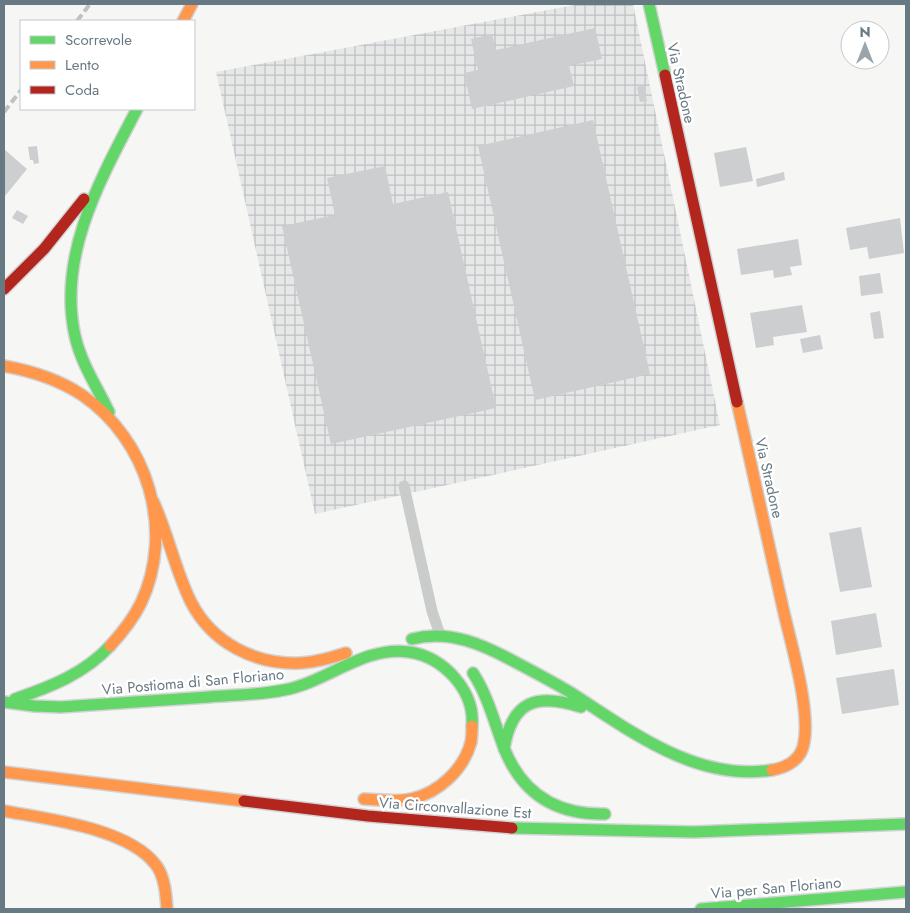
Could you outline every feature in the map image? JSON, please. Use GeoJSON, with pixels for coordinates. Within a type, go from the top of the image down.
{"type":"FeatureCollection","features":[{"type":"Feature","properties":{"kind":"main road"},"geometry":{"type":"LineString","coordinates":[[184,20],[192,4]]}},
{"type":"Feature","properties":{"kind":"main road","name":"Via Stradone"},"geometry":{"type":"LineString","coordinates":[[608,718],[685,760],[740,771],[765,772],[789,766],[798,758],[804,746],[805,716],[786,617],[648,4]]}},
{"type":"Feature","properties":{"kind":"main road","name":"Via Postioma di San Floriano"},"geometry":{"type":"LineString","coordinates":[[114,423],[81,354],[73,326],[70,305],[70,280],[77,246],[105,171],[136,110]]}},
{"type":"Feature","properties":{"kind":"main road","name":"Via Postioma di San Floriano"},"geometry":{"type":"LineString","coordinates":[[4,289],[56,236],[105,171]]}},
{"type":"Feature","properties":{"kind":"main road","name":"Via Postioma di San Floriano"},"geometry":{"type":"LineString","coordinates":[[4,366],[32,371],[62,383],[90,400],[114,423],[127,440],[147,480],[191,602],[204,622],[224,641],[256,658],[283,664],[322,661],[358,648]]}},
{"type":"Feature","properties":{"kind":"main road","name":"Via Postioma di San Floriano"},"geometry":{"type":"LineString","coordinates":[[4,701],[32,695],[77,674],[103,653],[125,630],[142,602],[153,569],[157,534],[153,501]]}},
{"type":"Feature","properties":{"kind":"main road"},"geometry":{"type":"LineString","coordinates":[[398,638],[412,639],[440,634],[467,640],[506,657],[560,686],[608,718]]}},
{"type":"Feature","properties":{"kind":"main road"},"geometry":{"type":"LineString","coordinates":[[354,798],[393,800],[418,797],[440,786],[459,766],[466,753],[473,725],[471,706],[467,693],[447,669],[441,652],[412,639]]}},
{"type":"Feature","properties":{"kind":"main road","name":"Via Postioma di San Floriano"},"geometry":{"type":"LineString","coordinates":[[4,701],[34,706],[61,706],[269,693],[315,682],[366,658],[391,651],[441,652]]}},
{"type":"Feature","properties":{"kind":"main road"},"geometry":{"type":"LineString","coordinates":[[466,665],[478,680],[486,695],[510,764],[529,789],[565,810],[579,813],[618,815]]}},
{"type":"Feature","properties":{"kind":"main road"},"geometry":{"type":"LineString","coordinates":[[504,749],[508,730],[513,719],[525,706],[534,702],[550,699],[563,701],[608,718]]}},
{"type":"Feature","properties":{"kind":"main road","name":"Via Circonvallazione Est"},"geometry":{"type":"LineString","coordinates":[[4,772],[368,816],[512,828],[694,832],[906,824]]}},
{"type":"Feature","properties":{"kind":"main road"},"geometry":{"type":"LineString","coordinates":[[194,796],[264,791]]}},
{"type":"Feature","properties":{"kind":"main road"},"geometry":{"type":"LineString","coordinates":[[4,811],[97,832],[138,849],[151,860],[160,874],[165,889],[167,909]]}},
{"type":"Feature","properties":{"kind":"main road"},"geometry":{"type":"LineString","coordinates":[[700,820],[733,822],[748,831]]}},
{"type":"Feature","properties":{"kind":"main road","name":"Via per San Floriano"},"geometry":{"type":"LineString","coordinates":[[701,909],[906,892]]}},
{"type":"Feature","properties":{"kind":"main road","name":"Via per San Floriano"},"geometry":{"type":"LineString","coordinates":[[853,896],[855,909]]}},
{"type":"Feature","properties":{"kind":"lane"},"geometry":{"type":"LineString","coordinates":[[404,486],[432,611],[440,634],[441,652]]}},
{"type":"Feature","properties":{"kind":"shaded area"},"geometry":{"type":"Polygon","coordinates":[[[580,4],[633,4],[720,425],[315,514],[216,72],[580,4]]]}},
{"type":"Feature","properties":{"kind":"building"},"geometry":{"type":"Polygon","coordinates":[[[595,28],[602,59],[569,66],[574,86],[472,109],[464,73],[478,70],[471,39],[492,34],[496,50],[595,28]]]}},
{"type":"Feature","properties":{"kind":"building"},"geometry":{"type":"Polygon","coordinates":[[[644,85],[647,101],[640,102],[637,87],[644,85]]]}},
{"type":"Feature","properties":{"kind":"building"},"geometry":{"type":"Polygon","coordinates":[[[593,120],[650,374],[535,400],[478,146],[593,120]]]}},
{"type":"Feature","properties":{"kind":"building"},"geometry":{"type":"Polygon","coordinates":[[[37,146],[39,163],[34,164],[33,160],[30,160],[28,147],[37,146]]]}},
{"type":"Feature","properties":{"kind":"building"},"geometry":{"type":"Polygon","coordinates":[[[746,147],[753,181],[720,187],[714,153],[746,147]]]}},
{"type":"Feature","properties":{"kind":"building"},"geometry":{"type":"Polygon","coordinates":[[[4,149],[27,169],[5,196],[4,195],[4,149]]]}},
{"type":"Feature","properties":{"kind":"building"},"geometry":{"type":"Polygon","coordinates":[[[385,166],[393,204],[448,192],[496,408],[331,444],[282,226],[335,215],[327,178],[385,166]]]}},
{"type":"Feature","properties":{"kind":"building"},"geometry":{"type":"Polygon","coordinates":[[[784,172],[785,180],[757,187],[756,179],[784,172]]]}},
{"type":"Feature","properties":{"kind":"building"},"geometry":{"type":"Polygon","coordinates":[[[17,210],[28,216],[23,224],[12,218],[17,210]]]}},
{"type":"Feature","properties":{"kind":"building"},"geometry":{"type":"Polygon","coordinates":[[[900,218],[904,253],[869,259],[867,247],[850,250],[846,228],[900,218]]]}},
{"type":"Feature","properties":{"kind":"building"},"geometry":{"type":"Polygon","coordinates":[[[798,239],[802,265],[790,267],[792,275],[774,278],[773,270],[741,275],[737,249],[798,239]]]}},
{"type":"Feature","properties":{"kind":"building"},"geometry":{"type":"Polygon","coordinates":[[[880,273],[883,293],[861,296],[859,276],[880,273]]]}},
{"type":"Feature","properties":{"kind":"building"},"geometry":{"type":"Polygon","coordinates":[[[802,305],[807,332],[773,337],[774,345],[756,348],[750,313],[802,305]]]}},
{"type":"Feature","properties":{"kind":"building"},"geometry":{"type":"Polygon","coordinates":[[[880,311],[884,338],[874,339],[870,313],[880,311]]]}},
{"type":"Feature","properties":{"kind":"building"},"geometry":{"type":"Polygon","coordinates":[[[820,335],[823,349],[803,353],[800,339],[820,335]]]}},
{"type":"Feature","properties":{"kind":"building"},"geometry":{"type":"Polygon","coordinates":[[[861,527],[872,587],[840,592],[829,533],[861,527]]]}},
{"type":"Feature","properties":{"kind":"building"},"geometry":{"type":"Polygon","coordinates":[[[876,613],[882,647],[836,655],[831,621],[876,613]]]}},
{"type":"Feature","properties":{"kind":"building"},"geometry":{"type":"Polygon","coordinates":[[[894,669],[899,705],[842,714],[836,678],[894,669]]]}},
{"type":"Feature","properties":{"kind":"railway"},"geometry":{"type":"LineString","coordinates":[[78,20],[90,4]]}},
{"type":"Feature","properties":{"kind":"railway"},"geometry":{"type":"LineString","coordinates":[[4,112],[20,91]]}},
{"type":"Feature","properties":{"kind":"traffic: fast"},"geometry":{"type":"LineString","coordinates":[[649,4],[665,75]]}},
{"type":"Feature","properties":{"kind":"traffic: fast"},"geometry":{"type":"LineString","coordinates":[[109,412],[85,365],[75,336],[71,306],[72,276],[77,247],[86,218],[110,162],[136,110]]}},
{"type":"Feature","properties":{"kind":"traffic: fast"},"geometry":{"type":"LineString","coordinates":[[412,639],[426,636],[453,637],[492,650],[566,690],[642,738],[666,751],[692,761],[718,769],[744,772],[772,770]]}},
{"type":"Feature","properties":{"kind":"traffic: fast"},"geometry":{"type":"LineString","coordinates":[[15,699],[66,679],[100,656],[110,646]]}},
{"type":"Feature","properties":{"kind":"traffic: fast"},"geometry":{"type":"LineString","coordinates":[[4,702],[61,707],[265,693],[300,686],[361,659],[393,651],[422,655],[445,668],[463,689],[472,713],[472,726]]}},
{"type":"Feature","properties":{"kind":"traffic: fast"},"geometry":{"type":"LineString","coordinates":[[473,673],[487,700],[511,764],[520,778],[543,799],[556,806],[571,811],[605,814]]}},
{"type":"Feature","properties":{"kind":"traffic: fast"},"geometry":{"type":"LineString","coordinates":[[504,749],[513,720],[520,710],[529,704],[539,701],[552,701],[581,707]]}},
{"type":"Feature","properties":{"kind":"traffic: fast"},"geometry":{"type":"LineString","coordinates":[[512,828],[694,832],[906,824]]}},
{"type":"Feature","properties":{"kind":"traffic: fast"},"geometry":{"type":"LineString","coordinates":[[701,909],[906,892]]}},
{"type":"Feature","properties":{"kind":"traffic: slow"},"geometry":{"type":"LineString","coordinates":[[184,20],[192,4]]}},
{"type":"Feature","properties":{"kind":"traffic: slow"},"geometry":{"type":"LineString","coordinates":[[4,366],[25,370],[54,380],[82,395],[105,414],[124,436],[139,461],[149,488],[155,517],[155,546],[151,575],[138,609],[110,646]]}},
{"type":"Feature","properties":{"kind":"traffic: slow"},"geometry":{"type":"LineString","coordinates":[[737,402],[796,662],[805,717],[805,733],[801,752],[791,763],[782,768],[772,770]]}},
{"type":"Feature","properties":{"kind":"traffic: slow"},"geometry":{"type":"LineString","coordinates":[[153,501],[191,602],[200,616],[223,640],[237,649],[252,655],[284,663],[313,662],[346,653]]}},
{"type":"Feature","properties":{"kind":"traffic: slow"},"geometry":{"type":"LineString","coordinates":[[364,799],[394,801],[411,799],[421,796],[440,785],[456,770],[468,752],[472,736],[472,726]]}},
{"type":"Feature","properties":{"kind":"traffic: slow"},"geometry":{"type":"LineString","coordinates":[[4,772],[244,801]]}},
{"type":"Feature","properties":{"kind":"traffic: slow"},"geometry":{"type":"LineString","coordinates":[[4,811],[86,827],[126,842],[143,852],[159,870],[164,886],[167,909]]}},
{"type":"Feature","properties":{"kind":"traffic: jam"},"geometry":{"type":"LineString","coordinates":[[665,75],[737,402]]}},
{"type":"Feature","properties":{"kind":"traffic: jam"},"geometry":{"type":"LineString","coordinates":[[4,289],[44,249],[84,199]]}},
{"type":"Feature","properties":{"kind":"traffic: jam"},"geometry":{"type":"LineString","coordinates":[[244,801],[368,816],[512,828]]}}]}
